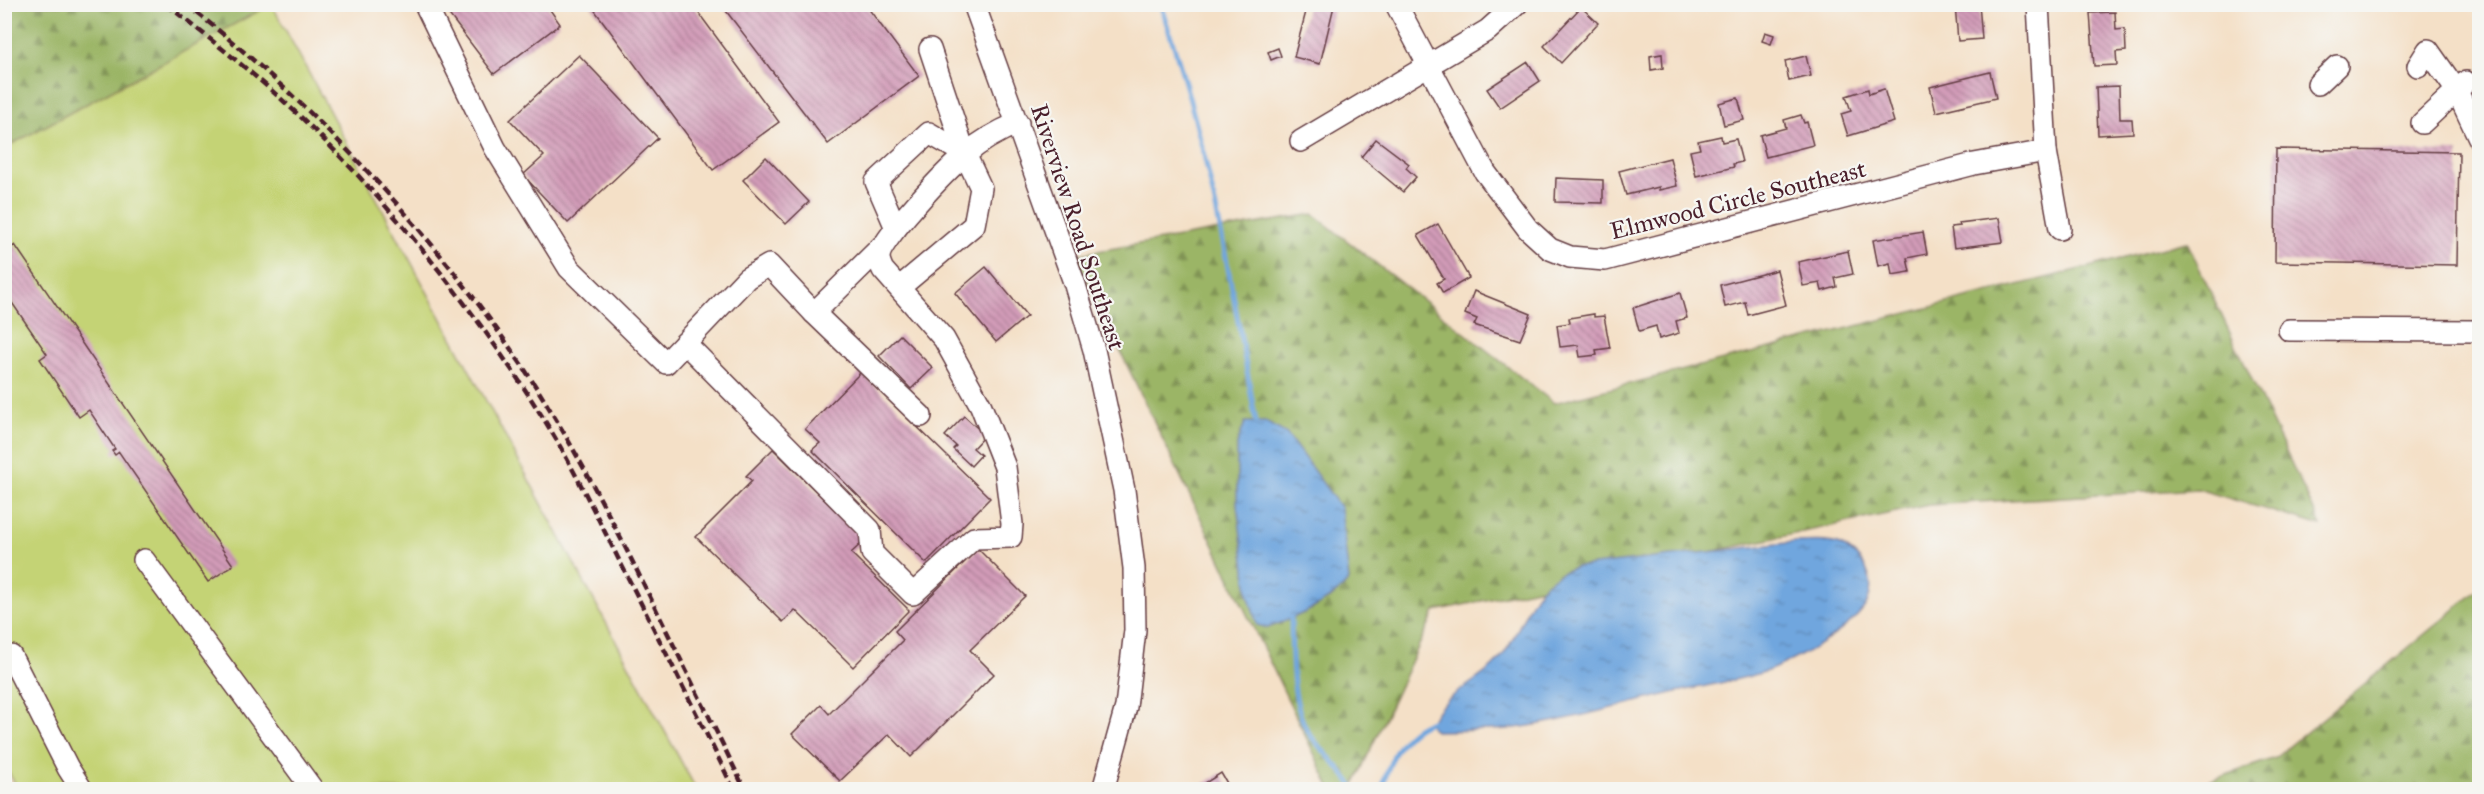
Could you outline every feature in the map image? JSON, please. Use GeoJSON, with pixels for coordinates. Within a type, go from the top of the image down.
{"type":"FeatureCollection","features":[{"type":"Feature","properties":{"kind":"street"},"geometry":{"type":"LineString","coordinates":[[425,4],[495,148],[570,268],[666,363],[747,278],[769,265],[814,313],[921,416]]}},
{"type":"Feature","properties":{"kind":"street","name":"Riverview Road Southeast"},"geometry":{"type":"LineString","coordinates":[[974,4],[1075,285],[1094,350],[1120,466],[1130,529],[1135,599],[1131,669],[1126,707],[1103,789]]}},
{"type":"Feature","properties":{"kind":"street","name":"Elmwood Circle Southeast"},"geometry":{"type":"LineString","coordinates":[[1396,4],[1485,172],[1528,228],[1550,249],[1570,257],[1605,260],[1974,164],[2046,152]]}},
{"type":"Feature","properties":{"kind":"street"},"geometry":{"type":"LineString","coordinates":[[1301,141],[1488,30],[1517,4]]}},
{"type":"Feature","properties":{"kind":"street"},"geometry":{"type":"LineString","coordinates":[[2038,4],[2046,152],[2060,229]]}},
{"type":"Feature","properties":{"kind":"street"},"geometry":{"type":"LineString","coordinates":[[900,287],[974,225],[981,188],[965,154],[930,49]]}},
{"type":"Feature","properties":{"kind":"street"},"geometry":{"type":"LineString","coordinates":[[2418,66],[2428,50],[2462,86],[2480,140]]}},
{"type":"Feature","properties":{"kind":"street"},"geometry":{"type":"LineString","coordinates":[[2318,84],[2337,66]]}},
{"type":"Feature","properties":{"kind":"street"},"geometry":{"type":"LineString","coordinates":[[2422,123],[2462,86]]}},
{"type":"Feature","properties":{"kind":"street"},"geometry":{"type":"LineString","coordinates":[[814,313],[882,246],[965,154],[997,132],[1018,123]]}},
{"type":"Feature","properties":{"kind":"street"},"geometry":{"type":"LineString","coordinates":[[896,228],[876,182],[929,133],[965,154]]}},
{"type":"Feature","properties":{"kind":"street"},"geometry":{"type":"LineString","coordinates":[[685,343],[870,530],[872,554],[913,594],[974,538],[1011,537],[1012,524],[1005,467],[981,406],[944,339],[883,270],[878,258],[882,246]]}},
{"type":"Feature","properties":{"kind":"street"},"geometry":{"type":"LineString","coordinates":[[2289,330],[2480,332]]}},
{"type":"Feature","properties":{"kind":"street"},"geometry":{"type":"LineString","coordinates":[[144,560],[313,789]]}},
{"type":"Feature","properties":{"kind":"street"},"geometry":{"type":"LineString","coordinates":[[11,657],[68,768],[82,789]]}},
{"type":"Feature","properties":{"kind":"green space"},"geometry":{"type":"Polygon","coordinates":[[[5,5],[270,5],[5,148],[5,5]]]}},
{"type":"Feature","properties":{"kind":"green space"},"geometry":{"type":"Polygon","coordinates":[[[270,5],[696,789],[19,790],[5,767],[5,148],[270,5]]]}},
{"type":"Feature","properties":{"kind":"green space"},"geometry":{"type":"Polygon","coordinates":[[[1313,214],[1554,403],[2187,242],[2321,526],[2198,489],[1929,505],[1435,611],[1352,789],[1331,789],[1074,255],[1313,214]]]}},
{"type":"Feature","properties":{"kind":"green space"},"geometry":{"type":"Polygon","coordinates":[[[2479,589],[2479,789],[2186,789],[2275,758],[2479,589]]]}},
{"type":"Feature","properties":{"kind":"water"},"geometry":{"type":"Polygon","coordinates":[[[1245,422],[1266,422],[1287,434],[1341,508],[1349,580],[1323,603],[1268,628],[1257,625],[1248,594],[1237,504],[1237,444],[1245,422]]]}},
{"type":"Feature","properties":{"kind":"water"},"geometry":{"type":"Polygon","coordinates":[[[1814,541],[1839,544],[1853,553],[1866,569],[1871,587],[1865,606],[1858,615],[1817,647],[1793,660],[1748,677],[1550,722],[1490,730],[1435,731],[1430,726],[1434,716],[1448,700],[1485,673],[1504,653],[1535,597],[1558,574],[1576,567],[1814,541]]]}},
{"type":"Feature","properties":{"kind":"building"},"geometry":{"type":"Polygon","coordinates":[[[441,4],[546,4],[560,24],[494,74],[441,4]]]}},
{"type":"Feature","properties":{"kind":"building"},"geometry":{"type":"Polygon","coordinates":[[[590,4],[692,4],[779,122],[713,170],[590,4]]]}},
{"type":"Feature","properties":{"kind":"building"},"geometry":{"type":"Polygon","coordinates":[[[726,4],[865,4],[919,76],[828,144],[723,7],[726,4]]]}},
{"type":"Feature","properties":{"kind":"building"},"geometry":{"type":"Polygon","coordinates":[[[1308,4],[1334,6],[1320,64],[1294,57],[1308,4]]]}},
{"type":"Feature","properties":{"kind":"building"},"geometry":{"type":"Polygon","coordinates":[[[1955,4],[1979,4],[1982,39],[1958,41],[1955,4]]]}},
{"type":"Feature","properties":{"kind":"building"},"geometry":{"type":"Polygon","coordinates":[[[1581,7],[1598,23],[1561,63],[1544,46],[1581,7]]]}},
{"type":"Feature","properties":{"kind":"building"},"geometry":{"type":"Polygon","coordinates":[[[2115,12],[2116,30],[2125,29],[2126,51],[2116,52],[2117,65],[2094,66],[2090,13],[2115,12]]]}},
{"type":"Feature","properties":{"kind":"building"},"geometry":{"type":"Polygon","coordinates":[[[1765,32],[1774,35],[1771,44],[1762,41],[1765,32]]]}},
{"type":"Feature","properties":{"kind":"building"},"geometry":{"type":"Polygon","coordinates":[[[1278,48],[1281,56],[1271,60],[1268,52],[1278,48]]]}},
{"type":"Feature","properties":{"kind":"building"},"geometry":{"type":"Polygon","coordinates":[[[1662,54],[1663,68],[1651,70],[1650,56],[1662,54]]]}},
{"type":"Feature","properties":{"kind":"building"},"geometry":{"type":"Polygon","coordinates":[[[579,55],[658,138],[568,223],[523,175],[544,156],[510,120],[579,55]]]}},
{"type":"Feature","properties":{"kind":"building"},"geometry":{"type":"Polygon","coordinates":[[[1806,56],[1811,76],[1789,81],[1785,61],[1806,56]]]}},
{"type":"Feature","properties":{"kind":"building"},"geometry":{"type":"Polygon","coordinates":[[[1528,62],[1540,81],[1500,108],[1487,89],[1528,62]]]}},
{"type":"Feature","properties":{"kind":"building"},"geometry":{"type":"Polygon","coordinates":[[[1990,72],[1996,98],[1936,112],[1930,87],[1990,72]]]}},
{"type":"Feature","properties":{"kind":"building"},"geometry":{"type":"Polygon","coordinates":[[[2119,86],[2120,119],[2132,119],[2133,133],[2098,135],[2096,87],[2119,86]]]}},
{"type":"Feature","properties":{"kind":"building"},"geometry":{"type":"Polygon","coordinates":[[[1868,89],[1869,94],[1884,89],[1894,122],[1848,136],[1841,114],[1851,111],[1846,96],[1868,89]]]}},
{"type":"Feature","properties":{"kind":"building"},"geometry":{"type":"Polygon","coordinates":[[[1738,98],[1744,120],[1724,125],[1719,103],[1738,98]]]}},
{"type":"Feature","properties":{"kind":"building"},"geometry":{"type":"Polygon","coordinates":[[[1801,115],[1804,123],[1807,122],[1813,145],[1766,157],[1760,135],[1786,128],[1784,120],[1801,115]]]}},
{"type":"Feature","properties":{"kind":"building"},"geometry":{"type":"Polygon","coordinates":[[[1721,136],[1722,142],[1736,139],[1742,162],[1733,164],[1734,167],[1696,176],[1690,151],[1700,149],[1698,141],[1721,136]]]}},
{"type":"Feature","properties":{"kind":"building"},"geometry":{"type":"Polygon","coordinates":[[[1376,139],[1409,164],[1406,168],[1416,177],[1403,192],[1361,157],[1376,139]]]}},
{"type":"Feature","properties":{"kind":"building"},"geometry":{"type":"Polygon","coordinates":[[[2276,149],[2459,152],[2457,265],[2275,262],[2276,149]]]}},
{"type":"Feature","properties":{"kind":"building"},"geometry":{"type":"Polygon","coordinates":[[[766,157],[809,202],[786,224],[743,180],[766,157]]]}},
{"type":"Feature","properties":{"kind":"building"},"geometry":{"type":"Polygon","coordinates":[[[1670,158],[1677,186],[1659,190],[1659,187],[1626,195],[1619,171],[1670,158]]]}},
{"type":"Feature","properties":{"kind":"building"},"geometry":{"type":"Polygon","coordinates":[[[1556,178],[1603,180],[1603,203],[1555,202],[1556,178]]]}},
{"type":"Feature","properties":{"kind":"building"},"geometry":{"type":"Polygon","coordinates":[[[1999,218],[2003,242],[1954,248],[1951,227],[1960,226],[1959,223],[1999,218]]]}},
{"type":"Feature","properties":{"kind":"building"},"geometry":{"type":"Polygon","coordinates":[[[1438,224],[1469,278],[1443,293],[1437,283],[1444,279],[1418,235],[1438,224]]]}},
{"type":"Feature","properties":{"kind":"building"},"geometry":{"type":"Polygon","coordinates":[[[1923,232],[1927,254],[1907,258],[1910,272],[1892,275],[1890,263],[1878,266],[1873,240],[1923,232]]]}},
{"type":"Feature","properties":{"kind":"building"},"geometry":{"type":"Polygon","coordinates":[[[15,245],[233,565],[208,582],[119,452],[115,455],[112,451],[115,449],[89,410],[79,417],[40,359],[47,354],[4,291],[4,253],[15,245]]]}},
{"type":"Feature","properties":{"kind":"building"},"geometry":{"type":"Polygon","coordinates":[[[1848,251],[1853,274],[1835,278],[1837,287],[1822,291],[1820,283],[1803,286],[1798,262],[1848,251]]]}},
{"type":"Feature","properties":{"kind":"building"},"geometry":{"type":"Polygon","coordinates":[[[986,267],[1027,316],[996,342],[955,293],[986,267]]]}},
{"type":"Feature","properties":{"kind":"building"},"geometry":{"type":"Polygon","coordinates":[[[1777,270],[1786,305],[1748,315],[1745,302],[1725,307],[1720,285],[1777,270]]]}},
{"type":"Feature","properties":{"kind":"building"},"geometry":{"type":"Polygon","coordinates":[[[1474,291],[1531,314],[1520,340],[1474,325],[1477,319],[1465,314],[1474,291]]]}},
{"type":"Feature","properties":{"kind":"building"},"geometry":{"type":"Polygon","coordinates":[[[1680,293],[1687,318],[1676,321],[1679,333],[1659,339],[1656,326],[1639,331],[1633,308],[1680,293]]]}},
{"type":"Feature","properties":{"kind":"building"},"geometry":{"type":"Polygon","coordinates":[[[1594,314],[1594,317],[1604,316],[1610,348],[1596,350],[1597,355],[1580,357],[1578,345],[1560,347],[1557,325],[1570,323],[1569,318],[1594,314]]]}},
{"type":"Feature","properties":{"kind":"building"},"geometry":{"type":"Polygon","coordinates":[[[900,335],[933,368],[911,389],[879,356],[900,335]]]}},
{"type":"Feature","properties":{"kind":"building"},"geometry":{"type":"Polygon","coordinates":[[[861,372],[990,498],[926,563],[812,450],[820,443],[805,429],[861,372]]]}},
{"type":"Feature","properties":{"kind":"building"},"geometry":{"type":"Polygon","coordinates":[[[964,416],[985,435],[973,448],[981,455],[971,466],[953,449],[956,446],[945,436],[964,416]]]}},
{"type":"Feature","properties":{"kind":"building"},"geometry":{"type":"Polygon","coordinates":[[[773,449],[865,540],[851,553],[909,610],[853,667],[795,610],[783,622],[696,537],[752,481],[746,476],[773,449]]]}},
{"type":"Feature","properties":{"kind":"building"},"geometry":{"type":"Polygon","coordinates":[[[978,549],[1025,596],[970,650],[994,674],[911,757],[889,734],[840,781],[792,734],[821,705],[829,714],[903,640],[895,631],[978,549]]]}},
{"type":"Feature","properties":{"kind":"building"},"geometry":{"type":"Polygon","coordinates":[[[1221,773],[1231,790],[1194,790],[1221,773]]]}},
{"type":"Feature","properties":{"kind":"waterway"},"geometry":{"type":"LineString","coordinates":[[1160,4],[1192,107],[1217,211],[1256,422]]}},
{"type":"Feature","properties":{"kind":"waterway"},"geometry":{"type":"LineString","coordinates":[[1291,619],[1292,664],[1299,711],[1311,736],[1355,790]]}},
{"type":"Feature","properties":{"kind":"waterway"},"geometry":{"type":"LineString","coordinates":[[1382,790],[1388,768],[1404,739],[1432,721]]}},
{"type":"Feature","properties":{"kind":"railway"},"geometry":{"type":"LineString","coordinates":[[166,4],[271,90],[330,146],[415,241],[493,342],[540,413],[570,464],[734,790]]}},
{"type":"Feature","properties":{"kind":"railway"},"geometry":{"type":"LineString","coordinates":[[186,4],[279,83],[366,170],[407,215],[484,311],[538,390],[591,481],[745,790]]}}]}
